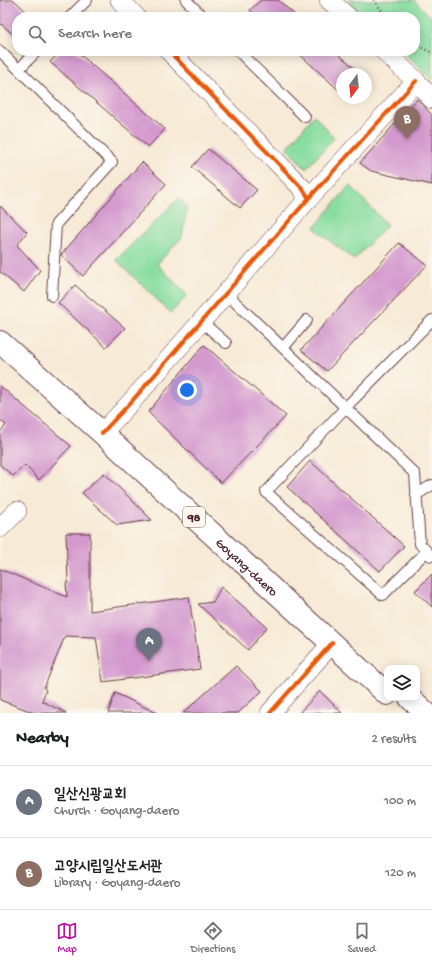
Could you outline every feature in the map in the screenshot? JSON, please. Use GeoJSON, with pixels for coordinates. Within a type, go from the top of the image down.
{"type":"FeatureCollection","features":[{"type":"Feature","properties":{"kind":"main road","name":"Goyang-daero"},"geometry":{"type":"LineString","coordinates":[[0,327],[384,691]]}},
{"type":"Feature","properties":{"kind":"main road","name":"Goyang-daero"},"geometry":{"type":"LineString","coordinates":[[0,342],[106,429],[384,674]]}},
{"type":"Feature","properties":{"kind":"main road"},"geometry":{"type":"LineString","coordinates":[[394,701],[408,713]]}},
{"type":"Feature","properties":{"kind":"main road"},"geometry":{"type":"LineString","coordinates":[[413,701],[426,713]]}},
{"type":"Feature","properties":{"kind":"street"},"geometry":{"type":"LineString","coordinates":[[120,0],[131,12]]}},
{"type":"Feature","properties":{"kind":"street"},"geometry":{"type":"LineString","coordinates":[[329,0],[342,12]]}},
{"type":"Feature","properties":{"kind":"street"},"geometry":{"type":"LineString","coordinates":[[174,56],[310,198]]}},
{"type":"Feature","properties":{"kind":"street"},"geometry":{"type":"LineString","coordinates":[[389,56],[416,81],[432,99]]}},
{"type":"Feature","properties":{"kind":"street"},"geometry":{"type":"LineString","coordinates":[[106,429],[310,198],[416,81]]}},
{"type":"Feature","properties":{"kind":"street"},"geometry":{"type":"LineString","coordinates":[[0,528],[17,511]]}},
{"type":"Feature","properties":{"kind":"street"},"geometry":{"type":"LineString","coordinates":[[270,713],[332,643]]}},
{"type":"Feature","properties":{"kind":"lane"},"geometry":{"type":"LineString","coordinates":[[75,12],[87,0]]}},
{"type":"Feature","properties":{"kind":"lane"},"geometry":{"type":"LineString","coordinates":[[186,0],[198,12]]}},
{"type":"Feature","properties":{"kind":"lane"},"geometry":{"type":"LineString","coordinates":[[0,51],[112,162],[56,224],[52,296]]}},
{"type":"Feature","properties":{"kind":"lane"},"geometry":{"type":"LineString","coordinates":[[19,69],[32,56]]}},
{"type":"Feature","properties":{"kind":"lane"},"geometry":{"type":"LineString","coordinates":[[243,56],[305,117]]}},
{"type":"Feature","properties":{"kind":"lane"},"geometry":{"type":"LineString","coordinates":[[228,292],[236,303],[283,348],[346,408],[415,474],[420,544],[430,554],[383,595],[266,492],[346,408],[432,320]]}},
{"type":"Feature","properties":{"kind":"lane"},"geometry":{"type":"LineString","coordinates":[[283,348],[307,320]]}},
{"type":"Feature","properties":{"kind":"lane"},"geometry":{"type":"LineString","coordinates":[[202,322],[226,343]]}},
{"type":"Feature","properties":{"kind":"lane"},"geometry":{"type":"LineString","coordinates":[[416,495],[432,485]]}},
{"type":"Feature","properties":{"kind":"path"},"geometry":{"type":"LineString","coordinates":[[374,0],[382,12]]}},
{"type":"Feature","properties":{"kind":"path"},"geometry":{"type":"LineString","coordinates":[[420,47],[432,53]]}},
{"type":"Feature","properties":{"kind":"green space"},"geometry":{"type":"Polygon","coordinates":[[[347,0],[414,0],[432,18],[432,80],[407,56],[420,56],[420,12],[360,12],[347,0]]]}},
{"type":"Feature","properties":{"kind":"green space"},"geometry":{"type":"Polygon","coordinates":[[[314,115],[334,138],[306,169],[287,148],[314,115]]]}},
{"type":"Feature","properties":{"kind":"green space"},"geometry":{"type":"Polygon","coordinates":[[[350,185],[387,225],[354,260],[314,228],[350,185]]]}},
{"type":"Feature","properties":{"kind":"green space"},"geometry":{"type":"Polygon","coordinates":[[[179,198],[187,208],[182,237],[157,264],[187,295],[171,313],[116,260],[179,198]]]}},
{"type":"Feature","properties":{"kind":"building"},"geometry":{"type":"Polygon","coordinates":[[[0,0],[14,0],[27,12],[12,12],[12,34],[0,23],[0,0]]]}},
{"type":"Feature","properties":{"kind":"building"},"geometry":{"type":"Polygon","coordinates":[[[261,0],[278,0],[291,12],[252,12],[250,10],[261,0]]]}},
{"type":"Feature","properties":{"kind":"building"},"geometry":{"type":"Polygon","coordinates":[[[56,56],[82,56],[165,129],[148,147],[50,62],[56,56]]]}},
{"type":"Feature","properties":{"kind":"building"},"geometry":{"type":"Polygon","coordinates":[[[301,56],[341,56],[354,68],[336,68],[336,88],[301,56]]]}},
{"type":"Feature","properties":{"kind":"building"},"geometry":{"type":"Polygon","coordinates":[[[417,99],[432,115],[432,185],[371,171],[360,163],[417,99]]]}},
{"type":"Feature","properties":{"kind":"building"},"geometry":{"type":"Polygon","coordinates":[[[208,149],[257,190],[240,208],[192,167],[208,149]]]}},
{"type":"Feature","properties":{"kind":"building"},"geometry":{"type":"Polygon","coordinates":[[[142,162],[166,184],[83,276],[61,255],[142,162]]]}},
{"type":"Feature","properties":{"kind":"building"},"geometry":{"type":"Polygon","coordinates":[[[0,206],[27,232],[17,245],[40,270],[24,292],[0,272],[0,206]]]}},
{"type":"Feature","properties":{"kind":"building"},"geometry":{"type":"Polygon","coordinates":[[[399,243],[427,265],[327,371],[301,350],[399,243]]]}},
{"type":"Feature","properties":{"kind":"building"},"geometry":{"type":"Polygon","coordinates":[[[75,285],[125,328],[106,347],[58,303],[75,285]]]}},
{"type":"Feature","properties":{"kind":"building"},"geometry":{"type":"Polygon","coordinates":[[[204,345],[286,416],[221,483],[148,412],[204,345]]]}},
{"type":"Feature","properties":{"kind":"building"},"geometry":{"type":"Polygon","coordinates":[[[0,386],[71,446],[39,480],[25,465],[13,476],[0,465],[0,432],[6,425],[0,420],[0,386]]]}},
{"type":"Feature","properties":{"kind":"building"},"geometry":{"type":"Polygon","coordinates":[[[310,461],[404,546],[380,571],[287,487],[310,461]]]}},
{"type":"Feature","properties":{"kind":"building"},"geometry":{"type":"Polygon","coordinates":[[[104,473],[152,520],[117,525],[82,493],[104,473]]]}},
{"type":"Feature","properties":{"kind":"building"},"geometry":{"type":"Polygon","coordinates":[[[66,533],[90,533],[90,611],[189,597],[200,669],[103,682],[96,637],[65,636],[44,688],[46,690],[42,701],[66,713],[35,713],[0,700],[0,569],[67,597],[66,583],[68,583],[66,533]]]}},
{"type":"Feature","properties":{"kind":"building"},"geometry":{"type":"Polygon","coordinates":[[[432,574],[432,607],[415,591],[432,574]]]}},
{"type":"Feature","properties":{"kind":"building"},"geometry":{"type":"Polygon","coordinates":[[[221,587],[267,627],[248,650],[198,604],[213,602],[221,587]]]}},
{"type":"Feature","properties":{"kind":"building"},"geometry":{"type":"Polygon","coordinates":[[[236,666],[262,691],[238,713],[183,713],[236,666]]]}},
{"type":"Feature","properties":{"kind":"building"},"geometry":{"type":"Polygon","coordinates":[[[320,691],[342,713],[299,713],[320,691]]]}},
{"type":"Feature","properties":{"kind":"building"},"geometry":{"type":"Polygon","coordinates":[[[115,693],[157,713],[108,713],[115,693]]]}},
{"type":"Feature","properties":{"kind":"cycle path"},"geometry":{"type":"LineString","coordinates":[[174,56],[302,188],[309,198]]}},
{"type":"Feature","properties":{"kind":"cycle path"},"geometry":{"type":"LineString","coordinates":[[102,433],[132,401],[309,198],[416,81]]}},
{"type":"Feature","properties":{"kind":"cycle path"},"geometry":{"type":"LineString","coordinates":[[270,713],[332,643]]}},
{"type":"Feature","properties":{"kind":"place","name":"고양시립일산도서관"},"geometry":{"type":"Point","coordinates":[407,139]}},
{"type":"Feature","properties":{"kind":"place","name":"일산신광교회"},"geometry":{"type":"Point","coordinates":[149,661]}}]}
